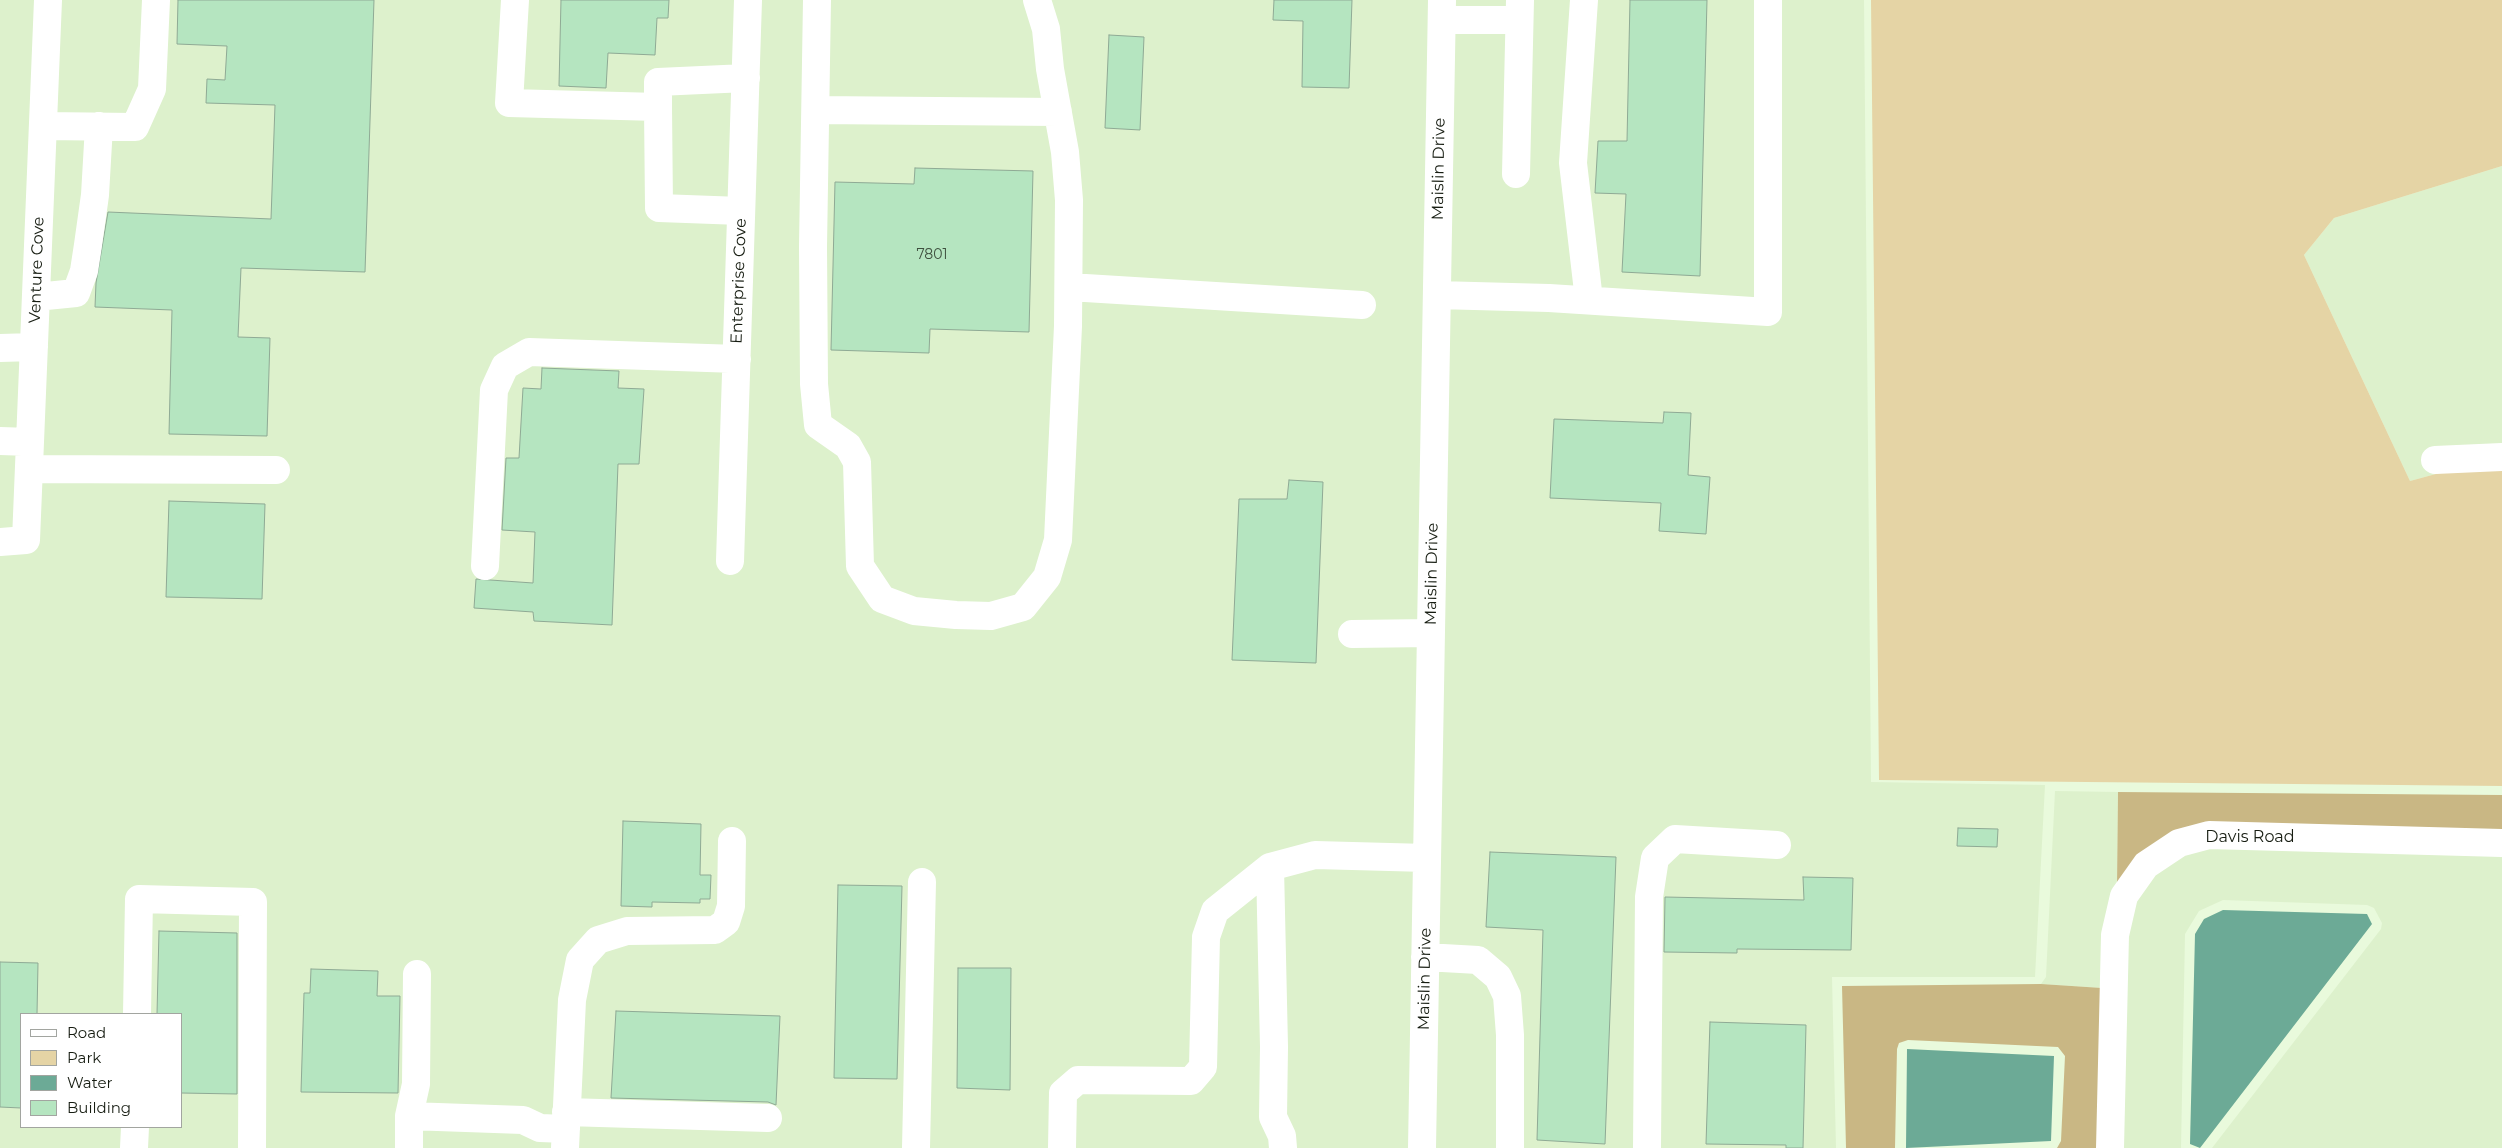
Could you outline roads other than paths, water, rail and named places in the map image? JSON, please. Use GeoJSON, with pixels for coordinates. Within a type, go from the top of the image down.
{"type":"FeatureCollection","features":[{"type":"Feature","properties":{"kind":"street","name":"Venture Cove"},"geometry":{"type":"LineString","coordinates":[[13,541],[29,470],[48,0]]}},
{"type":"Feature","properties":{"kind":"street"},"geometry":{"type":"LineString","coordinates":[[43,126],[135,127],[152,89],[156,0]]}},
{"type":"Feature","properties":{"kind":"street"},"geometry":{"type":"LineString","coordinates":[[515,0],[509,103],[658,108]]}},
{"type":"Feature","properties":{"kind":"street","name":"Enterprise Cove"},"geometry":{"type":"LineString","coordinates":[[730,562],[748,0]]}},
{"type":"Feature","properties":{"kind":"street"},"geometry":{"type":"LineString","coordinates":[[818,0],[814,384],[818,425],[848,446],[858,462],[860,566],[882,599],[914,611],[991,616],[1023,607],[1047,576],[1058,540],[1069,287],[1069,200],[1065,152],[1046,29],[1037,0]]}},
{"type":"Feature","properties":{"kind":"street"},"geometry":{"type":"LineString","coordinates":[[1584,0],[1573,163],[1589,300]]}},
{"type":"Feature","properties":{"kind":"street"},"geometry":{"type":"LineString","coordinates":[[1437,295],[1589,300],[1768,312],[1768,0]]}},
{"type":"Feature","properties":{"kind":"street"},"geometry":{"type":"LineString","coordinates":[[1442,10],[1520,10],[1516,174]]}},
{"type":"Feature","properties":{"kind":"street","name":"Maislin Drive"},"geometry":{"type":"LineString","coordinates":[[1422,1148],[1442,10]]}},
{"type":"Feature","properties":{"kind":"street"},"geometry":{"type":"LineString","coordinates":[[741,211],[659,208],[658,82],[746,78]]}},
{"type":"Feature","properties":{"kind":"street"},"geometry":{"type":"LineString","coordinates":[[816,110],[1058,112]]}},
{"type":"Feature","properties":{"kind":"street"},"geometry":{"type":"LineString","coordinates":[[36,297],[76,293],[84,271],[95,196],[99,126]]}},
{"type":"Feature","properties":{"kind":"street"},"geometry":{"type":"LineString","coordinates":[[1069,287],[1362,305]]}},
{"type":"Feature","properties":{"kind":"street"},"geometry":{"type":"LineString","coordinates":[[0,348],[34,348]]}},
{"type":"Feature","properties":{"kind":"street"},"geometry":{"type":"LineString","coordinates":[[485,566],[494,390],[505,366],[529,352],[736,359]]}},
{"type":"Feature","properties":{"kind":"street"},"geometry":{"type":"LineString","coordinates":[[0,441],[30,442]]}},
{"type":"Feature","properties":{"kind":"street"},"geometry":{"type":"LineString","coordinates":[[2435,460],[2502,457]]}},
{"type":"Feature","properties":{"kind":"street"},"geometry":{"type":"LineString","coordinates":[[29,470],[276,470]]}},
{"type":"Feature","properties":{"kind":"street"},"geometry":{"type":"LineString","coordinates":[[1352,634],[1431,633]]}},
{"type":"Feature","properties":{"kind":"street","name":"Davis Road"},"geometry":{"type":"LineString","coordinates":[[2110,1148],[2115,935],[2124,896],[2146,865],[2179,843],[2209,834],[2502,843]]}},
{"type":"Feature","properties":{"kind":"street"},"geometry":{"type":"LineString","coordinates":[[1647,1148],[1649,897],[1655,858],[1675,839],[1777,845]]}},
{"type":"Feature","properties":{"kind":"street"},"geometry":{"type":"LineString","coordinates":[[566,1130],[572,1000],[580,960],[598,940],[627,930],[715,930],[726,922],[731,906],[732,841]]}},
{"type":"Feature","properties":{"kind":"street"},"geometry":{"type":"LineString","coordinates":[[1062,1148],[1063,1093],[1078,1080],[1191,1081],[1203,1067],[1206,937],[1215,911],[1270,867],[1315,856],[1427,858]]}},
{"type":"Feature","properties":{"kind":"street"},"geometry":{"type":"LineString","coordinates":[[1270,867],[1274,1047],[1273,1117],[1282,1136],[1283,1148]]}},
{"type":"Feature","properties":{"kind":"street"},"geometry":{"type":"LineString","coordinates":[[916,1148],[922,882]]}},
{"type":"Feature","properties":{"kind":"street"},"geometry":{"type":"LineString","coordinates":[[137,1013],[140,899],[254,902],[252,1148]]}},
{"type":"Feature","properties":{"kind":"street"},"geometry":{"type":"LineString","coordinates":[[1425,957],[1478,960],[1498,977],[1507,996],[1510,1035],[1510,1148]]}},
{"type":"Feature","properties":{"kind":"street"},"geometry":{"type":"LineString","coordinates":[[409,1148],[410,1116],[416,1084],[418,974]]}},
{"type":"Feature","properties":{"kind":"street"},"geometry":{"type":"LineString","coordinates":[[410,1116],[524,1120],[540,1128],[566,1130],[768,1118]]}},
{"type":"Feature","properties":{"kind":"street"},"geometry":{"type":"LineString","coordinates":[[134,1148],[135,1128]]}},
{"type":"Feature","properties":{"kind":"water"},"geometry":{"type":"Polygon","coordinates":[[[2223,910],[2367,914],[2372,924],[2200,1148],[2190,1144],[2195,934],[2204,919],[2223,910]]]}},
{"type":"Feature","properties":{"kind":"water"},"geometry":{"type":"Polygon","coordinates":[[[1907,1049],[2054,1056],[2051,1141],[1906,1148],[1907,1049]]]}}]}
